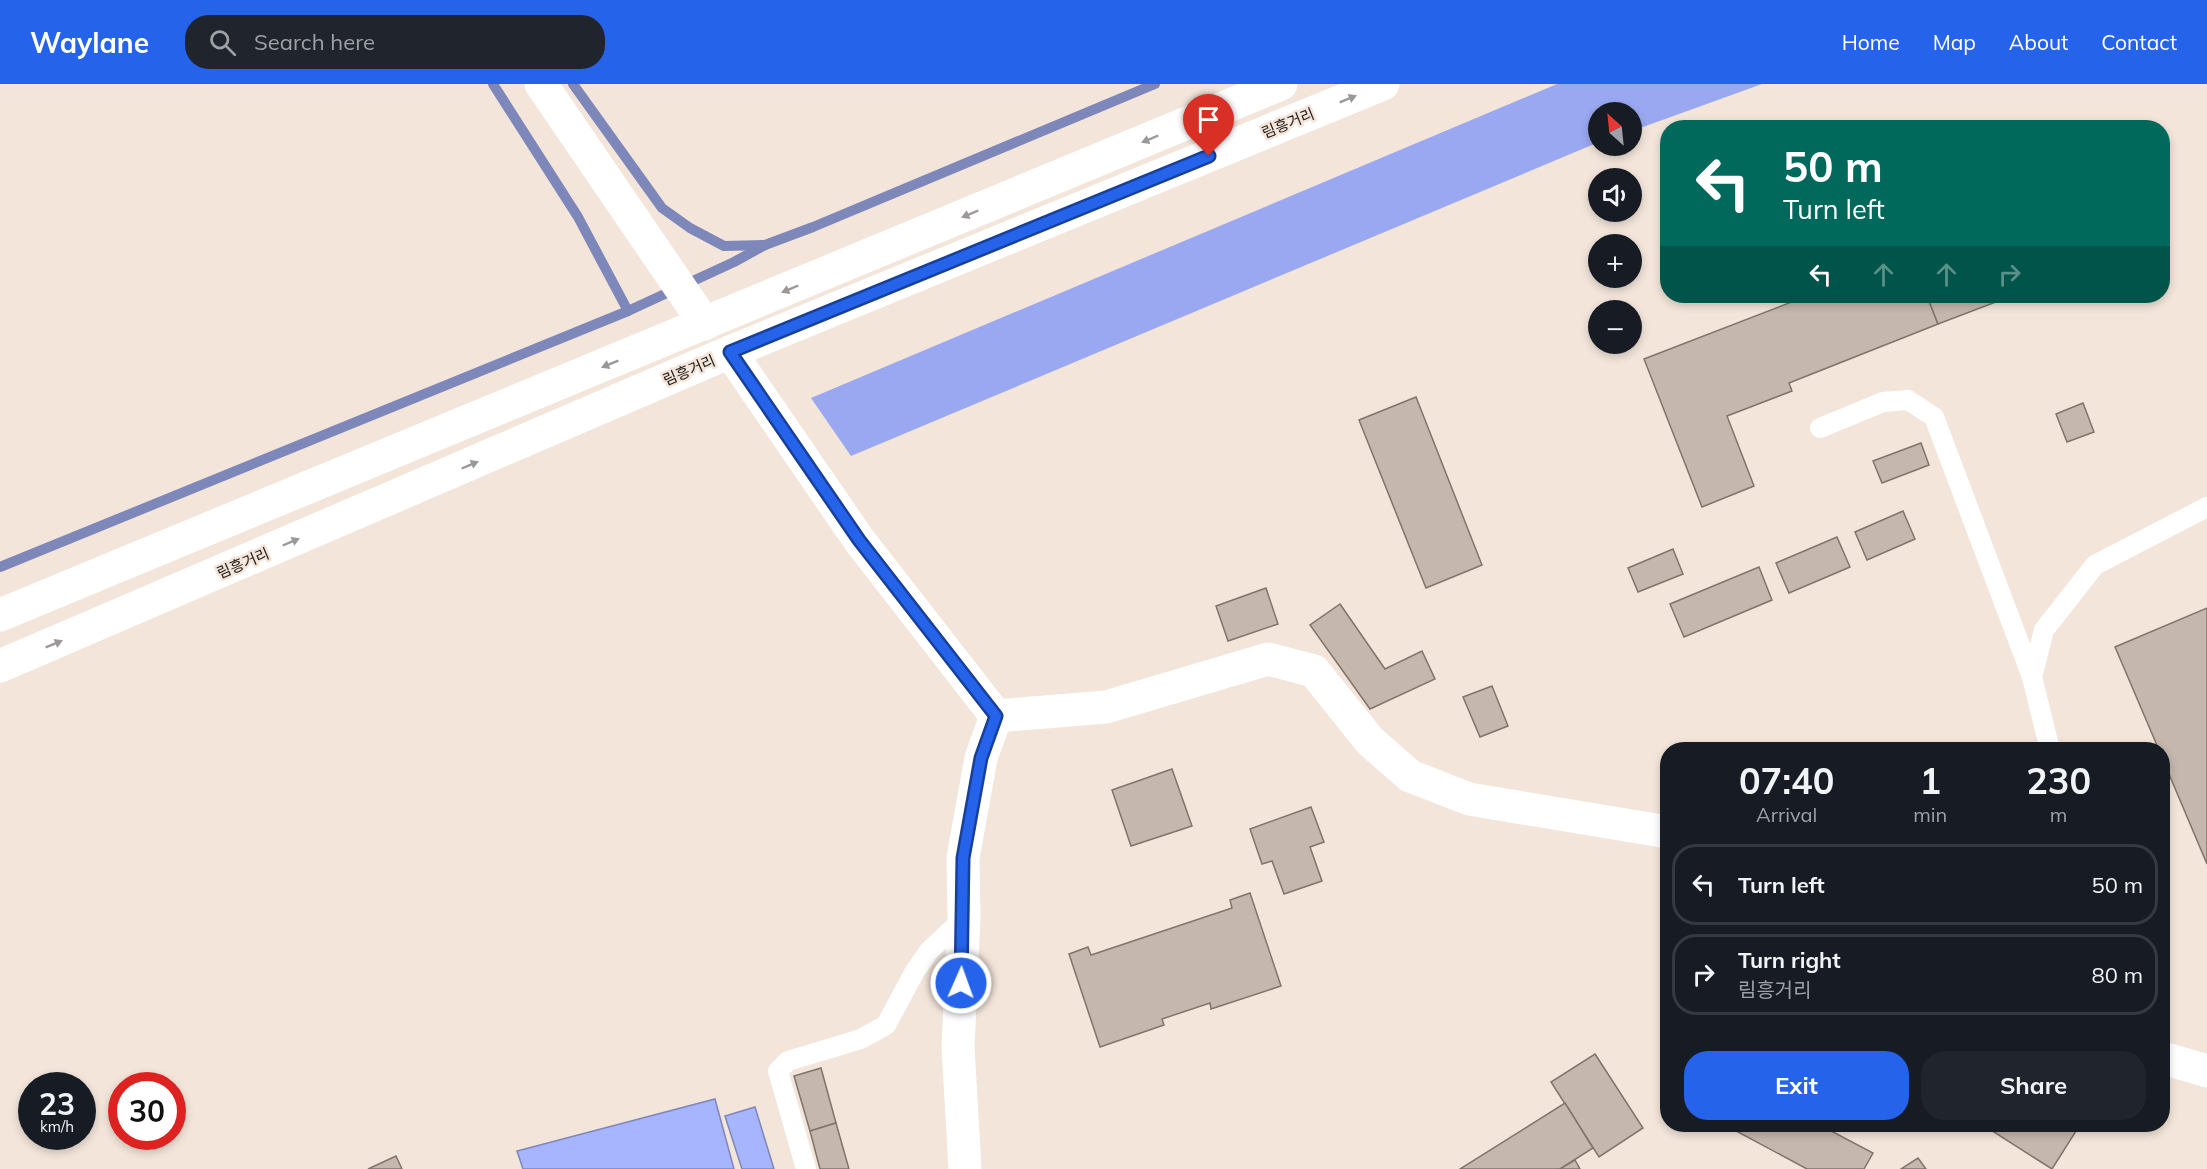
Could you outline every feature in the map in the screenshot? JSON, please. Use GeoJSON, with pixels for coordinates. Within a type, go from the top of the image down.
{"type":"FeatureCollection","features":[{"type":"Feature","properties":{"kind":"main road"},"geometry":{"type":"LineString","coordinates":[[541,84],[705,324]]}},
{"type":"Feature","properties":{"kind":"main road"},"geometry":{"type":"LineString","coordinates":[[0,615],[1281,84]]}},
{"type":"Feature","properties":{"kind":"main road","name":"림흥거리"},"geometry":{"type":"LineString","coordinates":[[0,666],[730,352],[1383,84]]}},
{"type":"Feature","properties":{"kind":"main road"},"geometry":{"type":"LineString","coordinates":[[730,352],[859,540],[996,716]]}},
{"type":"Feature","properties":{"kind":"main road"},"geometry":{"type":"LineString","coordinates":[[996,716],[1106,707],[1268,659],[1314,671],[1370,741],[1410,776],[1469,799],[1660,830]]}},
{"type":"Feature","properties":{"kind":"main road"},"geometry":{"type":"LineString","coordinates":[[965,1169],[958,1047],[964,918],[963,858],[981,758],[996,716]]}},
{"type":"Feature","properties":{"kind":"main road"},"geometry":{"type":"LineString","coordinates":[[2170,1060],[2207,1071]]}},
{"type":"Feature","properties":{"kind":"lane"},"geometry":{"type":"LineString","coordinates":[[1820,428],[1882,402],[1908,400],[1934,417],[2032,677],[2048,742]]}},
{"type":"Feature","properties":{"kind":"lane"},"geometry":{"type":"LineString","coordinates":[[2032,677],[2044,630],[2095,565],[2207,507]]}},
{"type":"Feature","properties":{"kind":"lane"},"geometry":{"type":"LineString","coordinates":[[806,1169],[778,1071],[788,1061],[861,1039],[886,1025],[915,971],[929,951],[964,918]]}},
{"type":"Feature","properties":{"kind":"shaded area"},"geometry":{"type":"Polygon","coordinates":[[[1557,84],[1762,84],[1642,127],[1642,102],[1588,102],[1588,147],[851,456],[811,398],[1557,84]]]}},
{"type":"Feature","properties":{"kind":"shaded area"},"geometry":{"type":"Polygon","coordinates":[[[715,1099],[734,1169],[523,1169],[517,1151],[715,1099]]]}},
{"type":"Feature","properties":{"kind":"shaded area"},"geometry":{"type":"Polygon","coordinates":[[[755,1107],[774,1169],[742,1169],[725,1116],[755,1107]]]}},
{"type":"Feature","properties":{"kind":"building"},"geometry":{"type":"Polygon","coordinates":[[[1789,303],[1930,303],[1938,324],[1789,383],[1792,391],[1727,416],[1754,486],[1702,507],[1644,359],[1789,303]]]}},
{"type":"Feature","properties":{"kind":"building"},"geometry":{"type":"Polygon","coordinates":[[[1930,303],[1993,303],[1938,324],[1930,303]]]}},
{"type":"Feature","properties":{"kind":"building"},"geometry":{"type":"Polygon","coordinates":[[[1416,397],[1482,565],[1426,588],[1359,420],[1416,397]]]}},
{"type":"Feature","properties":{"kind":"building"},"geometry":{"type":"Polygon","coordinates":[[[2083,403],[2094,432],[2067,442],[2056,414],[2083,403]]]}},
{"type":"Feature","properties":{"kind":"building"},"geometry":{"type":"Polygon","coordinates":[[[1921,443],[1929,465],[1882,483],[1873,461],[1921,443]]]}},
{"type":"Feature","properties":{"kind":"building"},"geometry":{"type":"Polygon","coordinates":[[[1903,511],[1915,539],[1867,560],[1855,532],[1903,511]]]}},
{"type":"Feature","properties":{"kind":"building"},"geometry":{"type":"Polygon","coordinates":[[[1837,537],[1850,567],[1789,593],[1776,563],[1837,537]]]}},
{"type":"Feature","properties":{"kind":"building"},"geometry":{"type":"Polygon","coordinates":[[[1673,549],[1683,574],[1638,592],[1628,568],[1673,549]]]}},
{"type":"Feature","properties":{"kind":"building"},"geometry":{"type":"Polygon","coordinates":[[[1759,567],[1772,600],[1684,637],[1670,604],[1759,567]]]}},
{"type":"Feature","properties":{"kind":"building"},"geometry":{"type":"Polygon","coordinates":[[[1266,588],[1278,624],[1228,641],[1216,606],[1266,588]]]}},
{"type":"Feature","properties":{"kind":"building"},"geometry":{"type":"Polygon","coordinates":[[[1340,604],[1385,669],[1422,651],[1435,679],[1370,709],[1310,625],[1340,604]]]}},
{"type":"Feature","properties":{"kind":"building"},"geometry":{"type":"Polygon","coordinates":[[[2207,608],[2207,864],[2170,777],[2170,742],[2156,742],[2115,647],[2207,608]]]}},
{"type":"Feature","properties":{"kind":"building"},"geometry":{"type":"Polygon","coordinates":[[[1492,686],[1508,726],[1480,737],[1463,697],[1492,686]]]}},
{"type":"Feature","properties":{"kind":"building"},"geometry":{"type":"Polygon","coordinates":[[[1172,769],[1192,826],[1131,846],[1112,790],[1172,769]]]}},
{"type":"Feature","properties":{"kind":"building"},"geometry":{"type":"Polygon","coordinates":[[[1311,807],[1324,842],[1310,847],[1322,881],[1284,894],[1272,861],[1262,864],[1250,829],[1311,807]]]}},
{"type":"Feature","properties":{"kind":"building"},"geometry":{"type":"Polygon","coordinates":[[[1250,893],[1281,986],[1211,1009],[1210,1003],[1162,1019],[1164,1025],[1100,1047],[1069,954],[1088,947],[1091,955],[1232,908],[1230,900],[1250,893]]]}},
{"type":"Feature","properties":{"kind":"building"},"geometry":{"type":"Polygon","coordinates":[[[1595,1054],[1643,1128],[1599,1157],[1551,1082],[1595,1054]]]}},
{"type":"Feature","properties":{"kind":"building"},"geometry":{"type":"Polygon","coordinates":[[[821,1068],[836,1123],[810,1131],[794,1076],[821,1068]]]}},
{"type":"Feature","properties":{"kind":"building"},"geometry":{"type":"Polygon","coordinates":[[[1565,1103],[1593,1148],[1560,1169],[1460,1169],[1565,1103]]]}},
{"type":"Feature","properties":{"kind":"building"},"geometry":{"type":"Polygon","coordinates":[[[836,1123],[849,1169],[820,1169],[810,1131],[836,1123]]]}},
{"type":"Feature","properties":{"kind":"building"},"geometry":{"type":"Polygon","coordinates":[[[1738,1132],[1833,1132],[1873,1153],[1864,1169],[1807,1169],[1738,1132]]]}},
{"type":"Feature","properties":{"kind":"building"},"geometry":{"type":"Polygon","coordinates":[[[1994,1132],[2075,1132],[2052,1169],[1994,1132]]]}},
{"type":"Feature","properties":{"kind":"building"},"geometry":{"type":"Polygon","coordinates":[[[396,1156],[402,1169],[368,1169],[396,1156]]]}},
{"type":"Feature","properties":{"kind":"building"},"geometry":{"type":"Polygon","coordinates":[[[1918,1158],[1926,1169],[1901,1169],[1918,1158]]]}},
{"type":"Feature","properties":{"kind":"building"},"geometry":{"type":"Polygon","coordinates":[[[1575,1160],[1580,1169],[1560,1169],[1575,1160]]]}},
{"type":"Feature","properties":{"kind":"waterway"},"geometry":{"type":"LineString","coordinates":[[493,84],[578,217],[628,311]]}},
{"type":"Feature","properties":{"kind":"waterway"},"geometry":{"type":"LineString","coordinates":[[573,84],[662,208],[690,228],[724,246],[765,245],[813,227],[1155,84]]}},
{"type":"Feature","properties":{"kind":"waterway"},"geometry":{"type":"LineString","coordinates":[[0,567],[628,311],[734,262],[765,245]]}},
{"type":"Feature","properties":{"kind":"route"},"geometry":{"type":"LineString","coordinates":[[961,983],[964,918],[963,858],[981,758],[996,716],[859,540],[730,352],[1209,156]]}}]}
